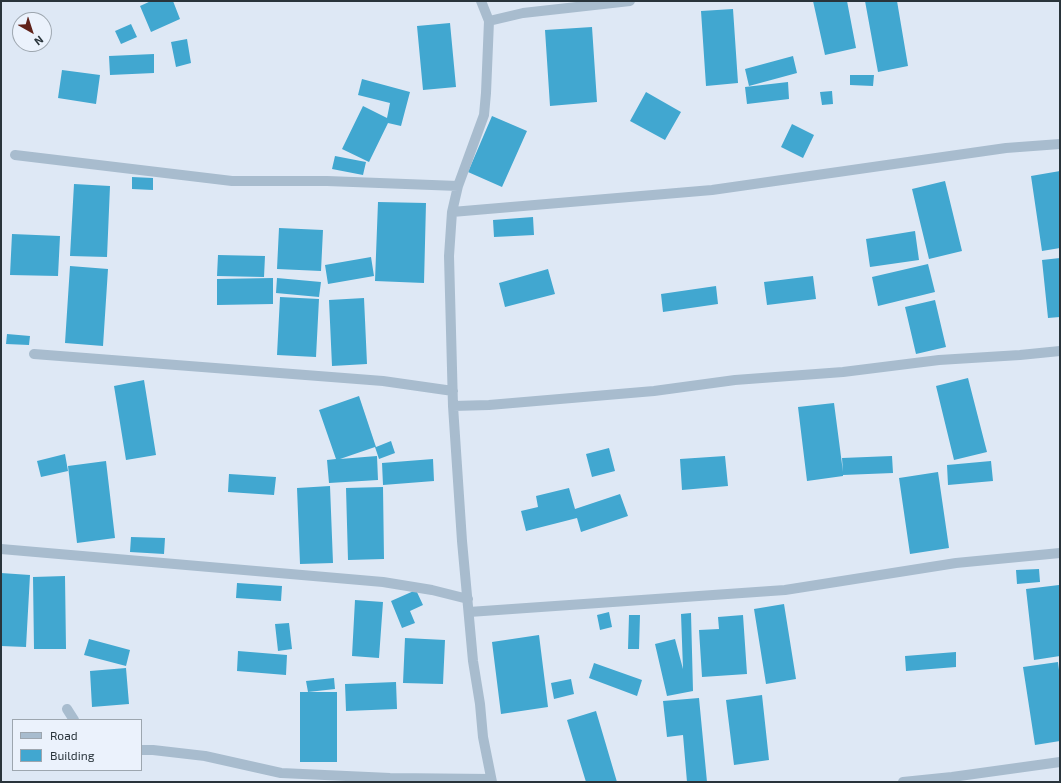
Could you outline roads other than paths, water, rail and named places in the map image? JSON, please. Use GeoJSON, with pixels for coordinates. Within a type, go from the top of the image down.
{"type":"FeatureCollection","features":[{"type":"Feature","properties":{"kind":"street"},"geometry":{"type":"LineString","coordinates":[[142,750],[205,756],[281,773],[491,781],[483,737],[480,704],[473,661],[458,492],[452,391],[449,256],[452,212],[458,186],[484,116],[489,21],[482,1]]}},
{"type":"Feature","properties":{"kind":"street"},"geometry":{"type":"LineString","coordinates":[[489,21],[523,13],[630,1]]}},
{"type":"Feature","properties":{"kind":"street"},"geometry":{"type":"LineString","coordinates":[[452,212],[712,190],[1006,148],[1060,144]]}},
{"type":"Feature","properties":{"kind":"street"},"geometry":{"type":"LineString","coordinates":[[15,155],[232,182],[327,181],[458,186]]}},
{"type":"Feature","properties":{"kind":"street"},"geometry":{"type":"LineString","coordinates":[[453,406],[489,405],[654,391],[735,380],[843,372],[938,360],[1060,351]]}},
{"type":"Feature","properties":{"kind":"street"},"geometry":{"type":"LineString","coordinates":[[34,354],[383,381],[452,391]]}},
{"type":"Feature","properties":{"kind":"street"},"geometry":{"type":"LineString","coordinates":[[1,549],[383,582],[432,590],[468,599]]}},
{"type":"Feature","properties":{"kind":"street"},"geometry":{"type":"LineString","coordinates":[[469,612],[785,590],[956,563],[1060,552]]}},
{"type":"Feature","properties":{"kind":"street"},"geometry":{"type":"LineString","coordinates":[[67,709],[73,719]]}},
{"type":"Feature","properties":{"kind":"street"},"geometry":{"type":"LineString","coordinates":[[902,782],[952,777],[1060,762]]}}]}
